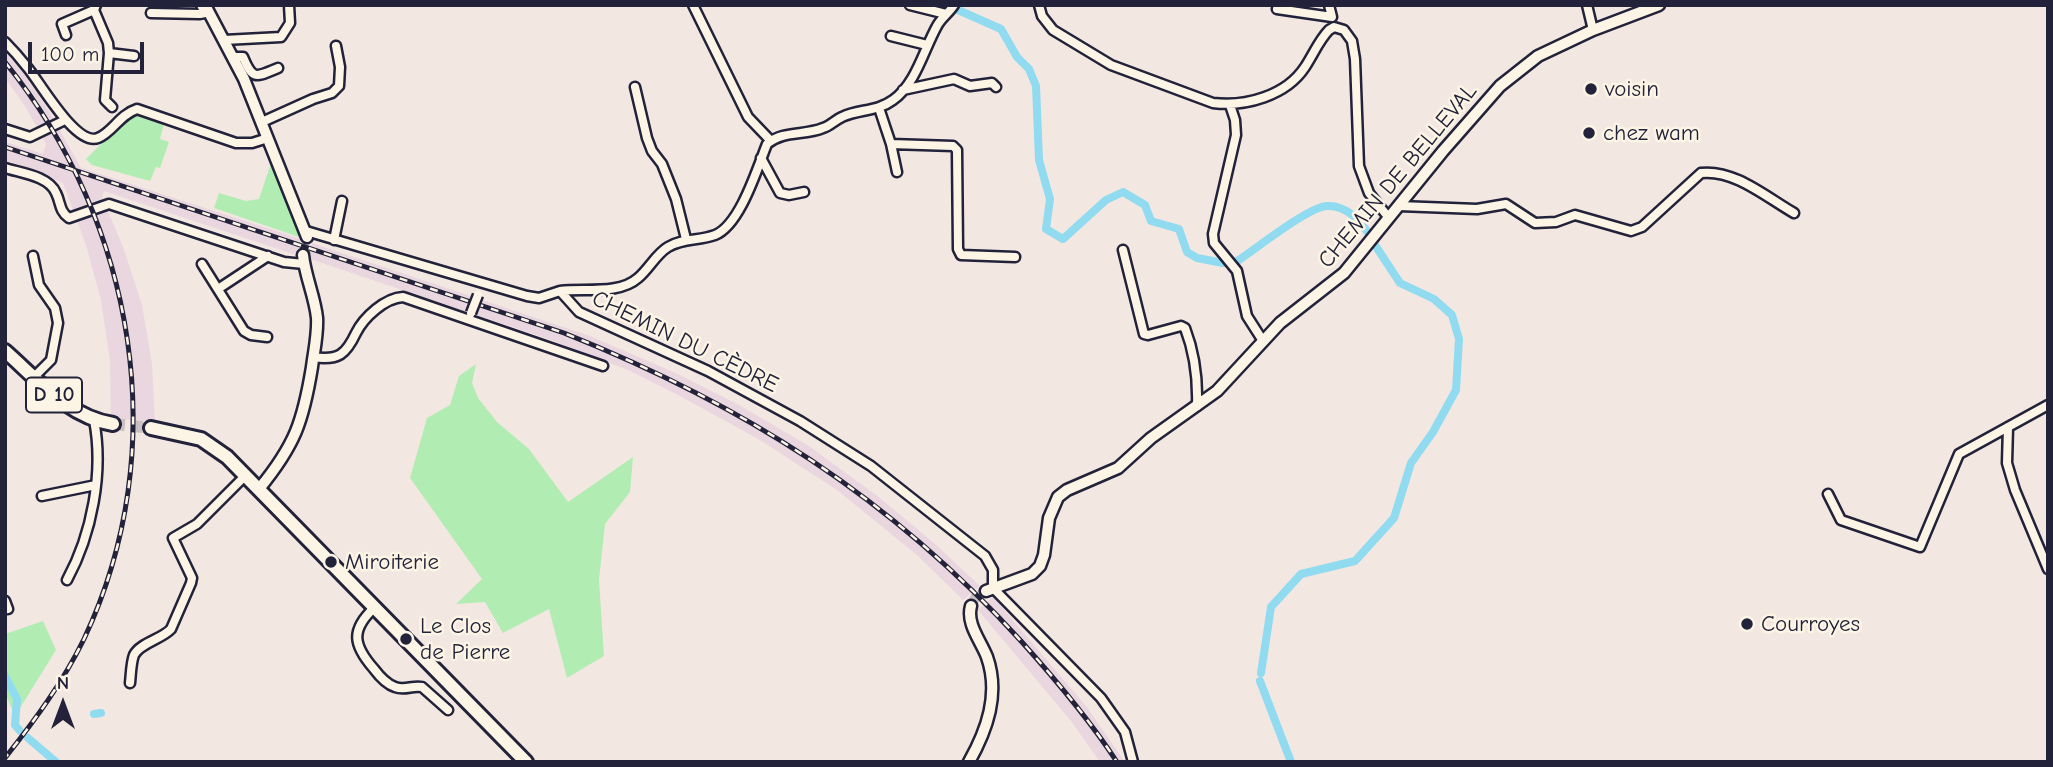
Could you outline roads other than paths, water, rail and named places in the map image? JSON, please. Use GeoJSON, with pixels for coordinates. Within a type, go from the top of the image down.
{"type":"FeatureCollection","features":[{"type":"Feature","properties":{"kind":"main road","name":"D 10"},"geometry":{"type":"LineString","coordinates":[[5,351],[69,407],[94,420],[113,424]]}},
{"type":"Feature","properties":{"kind":"main road"},"geometry":{"type":"LineString","coordinates":[[151,428],[188,435],[210,444],[246,475],[526,762]]}},
{"type":"Feature","properties":{"kind":"street"},"geometry":{"type":"LineString","coordinates":[[151,13],[200,14],[205,13],[203,5]]}},
{"type":"Feature","properties":{"kind":"street"},"geometry":{"type":"LineString","coordinates":[[203,5],[233,57],[306,234]]}},
{"type":"Feature","properties":{"kind":"street"},"geometry":{"type":"LineString","coordinates":[[224,40],[281,37],[290,23],[289,5]]}},
{"type":"Feature","properties":{"kind":"street"},"geometry":{"type":"LineString","coordinates":[[693,5],[748,117],[771,141]]}},
{"type":"Feature","properties":{"kind":"street"},"geometry":{"type":"LineString","coordinates":[[910,5],[946,14]]}},
{"type":"Feature","properties":{"kind":"street"},"geometry":{"type":"LineString","coordinates":[[560,291],[617,288],[638,279],[666,248],[686,239],[713,236],[724,230],[735,217],[761,158],[776,136],[826,128],[842,116],[879,108],[894,100],[903,90],[938,23],[954,5]]}},
{"type":"Feature","properties":{"kind":"street"},"geometry":{"type":"LineString","coordinates":[[1039,5],[1042,16],[1053,30],[1111,65],[1213,103],[1230,105],[1261,98],[1289,83],[1304,69],[1329,30],[1334,27],[1344,30],[1352,41],[1355,58],[1359,166],[1369,193],[1389,218]]}},
{"type":"Feature","properties":{"kind":"street"},"geometry":{"type":"LineString","coordinates":[[1278,5],[1278,9],[1332,17],[1329,5]]}},
{"type":"Feature","properties":{"kind":"street"},"geometry":{"type":"LineString","coordinates":[[1587,5],[1593,30]]}},
{"type":"Feature","properties":{"kind":"street","name":"CHEMIN DE BELLEVAL"},"geometry":{"type":"LineString","coordinates":[[989,589],[1032,574],[1040,566],[1049,519],[1058,497],[1067,490],[1118,468],[1151,438],[1229,381],[1291,313],[1324,291],[1344,273],[1443,151],[1500,86],[1538,56],[1593,30],[1659,5]]}},
{"type":"Feature","properties":{"kind":"street"},"geometry":{"type":"LineString","coordinates":[[66,35],[62,24],[95,7],[108,43],[106,100],[112,107]]}},
{"type":"Feature","properties":{"kind":"street"},"geometry":{"type":"LineString","coordinates":[[891,36],[927,46]]}},
{"type":"Feature","properties":{"kind":"street"},"geometry":{"type":"LineString","coordinates":[[5,42],[28,67],[65,120],[90,140],[99,138],[126,113],[137,109],[236,143],[252,143],[268,138]]}},
{"type":"Feature","properties":{"kind":"street"},"geometry":{"type":"LineString","coordinates":[[262,122],[332,93],[339,86],[340,67],[336,46]]}},
{"type":"Feature","properties":{"kind":"street"},"geometry":{"type":"LineString","coordinates":[[108,53],[134,56]]}},
{"type":"Feature","properties":{"kind":"street"},"geometry":{"type":"LineString","coordinates":[[233,57],[243,57],[250,74],[254,76],[278,68]]}},
{"type":"Feature","properties":{"kind":"street"},"geometry":{"type":"LineString","coordinates":[[903,90],[954,79],[967,85],[992,83],[996,87]]}},
{"type":"Feature","properties":{"kind":"street"},"geometry":{"type":"LineString","coordinates":[[635,87],[647,138],[652,151],[662,164],[676,199],[686,239]]}},
{"type":"Feature","properties":{"kind":"street"},"geometry":{"type":"LineString","coordinates":[[1230,105],[1236,135],[1213,234],[1214,243],[1237,271],[1247,316],[1263,341]]}},
{"type":"Feature","properties":{"kind":"street"},"geometry":{"type":"LineString","coordinates":[[879,108],[897,172]]}},
{"type":"Feature","properties":{"kind":"street"},"geometry":{"type":"LineString","coordinates":[[5,129],[30,137],[65,120]]}},
{"type":"Feature","properties":{"kind":"street"},"geometry":{"type":"LineString","coordinates":[[891,144],[956,148],[958,252],[966,256],[1015,257]]}},
{"type":"Feature","properties":{"kind":"street"},"geometry":{"type":"LineString","coordinates":[[761,158],[780,192],[789,195],[804,192]]}},
{"type":"Feature","properties":{"kind":"street"},"geometry":{"type":"LineString","coordinates":[[5,168],[50,184],[57,193],[63,214],[69,218],[109,204],[268,256],[297,264],[303,259],[317,317],[301,422],[279,464],[259,489]]}},
{"type":"Feature","properties":{"kind":"street"},"geometry":{"type":"LineString","coordinates":[[1399,206],[1477,209],[1506,204],[1535,223],[1556,222],[1575,215],[1632,231],[1642,227],[1701,173],[1714,172],[1742,182],[1794,213]]}},
{"type":"Feature","properties":{"kind":"street"},"geometry":{"type":"LineString","coordinates":[[334,240],[342,201]]}},
{"type":"Feature","properties":{"kind":"street","name":"CHEMIN DU CÈDRE"},"geometry":{"type":"LineString","coordinates":[[306,234],[539,298],[560,291],[579,312],[708,371],[800,421],[871,466],[985,556],[993,570],[989,589]]}},
{"type":"Feature","properties":{"kind":"street"},"geometry":{"type":"LineString","coordinates":[[1123,250],[1144,334],[1181,326],[1185,328],[1193,349],[1198,378],[1197,406]]}},
{"type":"Feature","properties":{"kind":"street"},"geometry":{"type":"LineString","coordinates":[[33,256],[39,285],[55,308],[58,323],[51,360],[34,377]]}},
{"type":"Feature","properties":{"kind":"street"},"geometry":{"type":"LineString","coordinates":[[218,289],[268,256]]}},
{"type":"Feature","properties":{"kind":"street"},"geometry":{"type":"LineString","coordinates":[[202,264],[244,331],[251,335],[267,337]]}},
{"type":"Feature","properties":{"kind":"street"},"geometry":{"type":"LineString","coordinates":[[470,315],[481,283]]}},
{"type":"Feature","properties":{"kind":"street"},"geometry":{"type":"LineString","coordinates":[[313,357],[328,358],[345,352],[367,319],[395,298],[411,299],[470,315],[603,366]]}},
{"type":"Feature","properties":{"kind":"street"},"geometry":{"type":"LineString","coordinates":[[1828,494],[1841,520],[1920,547],[1959,454],[2048,405]]}},
{"type":"Feature","properties":{"kind":"street"},"geometry":{"type":"LineString","coordinates":[[67,580],[83,543],[96,485],[98,454],[94,420]]}},
{"type":"Feature","properties":{"kind":"street"},"geometry":{"type":"LineString","coordinates":[[2008,427],[2007,463],[2015,490],[2048,569]]}},
{"type":"Feature","properties":{"kind":"street"},"geometry":{"type":"LineString","coordinates":[[130,683],[133,657],[137,651],[166,635],[171,629],[191,583],[192,578],[173,538],[197,524],[246,475]]}},
{"type":"Feature","properties":{"kind":"street"},"geometry":{"type":"LineString","coordinates":[[41,496],[96,485]]}},
{"type":"Feature","properties":{"kind":"street"},"geometry":{"type":"LineString","coordinates":[[989,589],[1101,698],[1125,732],[1133,762]]}},
{"type":"Feature","properties":{"kind":"street"},"geometry":{"type":"LineString","coordinates":[[969,762],[986,727],[992,697],[991,670],[971,623],[971,606]]}},
{"type":"Feature","properties":{"kind":"street"},"geometry":{"type":"LineString","coordinates":[[375,607],[360,623],[360,653],[386,683],[401,689],[422,687],[448,710]]}},
{"type":"Feature","properties":{"kind":"waterway"},"geometry":{"type":"LineString","coordinates":[[958,10],[1001,29],[1017,57],[1029,69],[1036,86],[1039,160],[1050,199],[1046,229],[1063,239],[1106,200],[1123,192],[1145,205],[1151,221],[1179,229],[1187,252],[1197,258],[1223,263]]}},
{"type":"Feature","properties":{"kind":"waterway"},"geometry":{"type":"LineString","coordinates":[[1237,261],[1308,213],[1327,206],[1347,211],[1370,236]]}},
{"type":"Feature","properties":{"kind":"waterway"},"geometry":{"type":"LineString","coordinates":[[1261,673],[1271,607],[1301,574],[1355,561],[1394,518],[1411,463],[1433,432],[1456,390],[1459,339],[1452,315],[1434,299],[1400,283],[1375,245]]}},
{"type":"Feature","properties":{"kind":"waterway"},"geometry":{"type":"LineString","coordinates":[[5,676],[17,699],[15,725],[20,731]]}},
{"type":"Feature","properties":{"kind":"waterway"},"geometry":{"type":"LineString","coordinates":[[1260,681],[1291,762]]}},
{"type":"Feature","properties":{"kind":"waterway"},"geometry":{"type":"LineString","coordinates":[[94,714],[101,713]]}},
{"type":"Feature","properties":{"kind":"waterway"},"geometry":{"type":"LineString","coordinates":[[28,738],[56,762]]}},
{"type":"Feature","properties":{"kind":"tunnel"},"geometry":{"type":"LineString","coordinates":[[113,424],[151,428]]}},
{"type":"Feature","properties":{"kind":"tunnel"},"geometry":{"type":"LineString","coordinates":[[971,606],[975,598],[986,591]]}},
{"type":"Feature","properties":{"kind":"railway"},"geometry":{"type":"LineString","coordinates":[[5,62],[50,126],[85,194],[111,266],[127,340],[133,416],[128,491],[112,566],[76,655],[48,700],[5,758]]}},
{"type":"Feature","properties":{"kind":"railway"},"geometry":{"type":"LineString","coordinates":[[5,147],[564,333],[693,391],[753,424],[866,499],[920,542],[971,589],[1059,685],[1117,762]]}},
{"type":"Feature","properties":{"kind":"place","name":"voisin"},"geometry":{"type":"Point","coordinates":[1591,89]}},
{"type":"Feature","properties":{"kind":"place","name":"chez wam"},"geometry":{"type":"Point","coordinates":[1589,133]}},
{"type":"Feature","properties":{"kind":"place","name":"Miroiterie"},"geometry":{"type":"Point","coordinates":[331,562]}},
{"type":"Feature","properties":{"kind":"place","name":"Courroyes"},"geometry":{"type":"Point","coordinates":[1747,624]}},
{"type":"Feature","properties":{"kind":"place","name":"Le Clos de Pierre"},"geometry":{"type":"Point","coordinates":[406,639]}}]}
